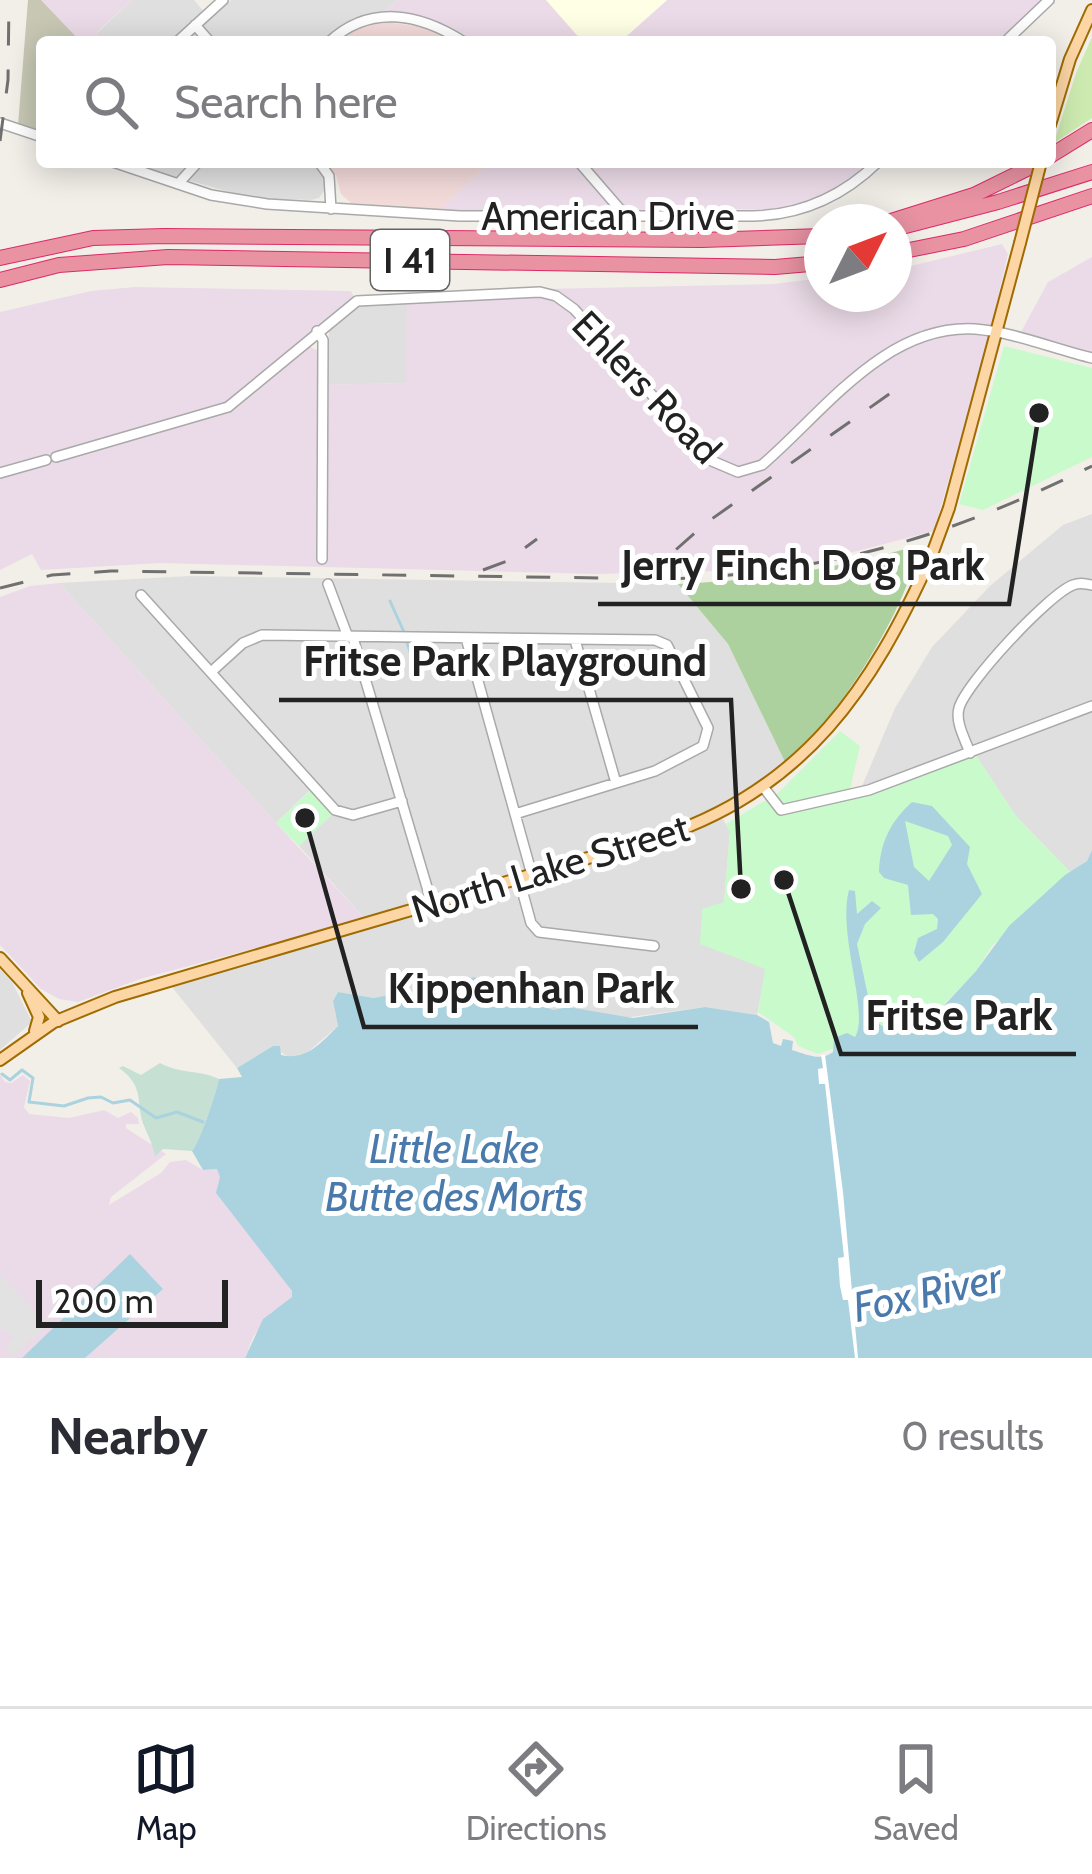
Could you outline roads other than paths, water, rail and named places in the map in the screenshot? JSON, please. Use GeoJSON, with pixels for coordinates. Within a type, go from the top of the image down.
{"type":"FeatureCollection","features":[{"type":"Feature","properties":{"kind":"highway"},"geometry":{"type":"LineString","coordinates":[[1056,152],[1092,130]]}},
{"type":"Feature","properties":{"kind":"highway"},"geometry":{"type":"LineString","coordinates":[[912,217],[974,195],[1028,168]]}},
{"type":"Feature","properties":{"kind":"highway"},"geometry":{"type":"LineString","coordinates":[[912,220],[998,202],[1092,172]]}},
{"type":"Feature","properties":{"kind":"highway"},"geometry":{"type":"LineString","coordinates":[[912,249],[964,239],[1042,212],[1064,212],[1092,199]]}},
{"type":"Feature","properties":{"kind":"highway","name":"I 41"},"geometry":{"type":"LineString","coordinates":[[0,258],[93,238],[140,236],[804,237]]}},
{"type":"Feature","properties":{"kind":"highway","name":"I 41"},"geometry":{"type":"LineString","coordinates":[[0,280],[58,265],[168,257],[804,265]]}},
{"type":"Feature","properties":{"kind":"main road"},"geometry":{"type":"LineString","coordinates":[[1056,105],[1092,10]]}},
{"type":"Feature","properties":{"kind":"main road","name":"North Lake Street"},"geometry":{"type":"LineString","coordinates":[[0,1060],[58,1021],[116,997],[695,825],[764,788],[813,748],[848,705],[931,557],[949,508],[1039,168]]}},
{"type":"Feature","properties":{"kind":"main road"},"geometry":{"type":"LineString","coordinates":[[0,958],[58,1021]]}},
{"type":"Feature","properties":{"kind":"main road"},"geometry":{"type":"LineString","coordinates":[[24,984],[39,1018],[34,1035]]}},
{"type":"Feature","properties":{"kind":"street"},"geometry":{"type":"LineString","coordinates":[[183,36],[223,0]]}},
{"type":"Feature","properties":{"kind":"street"},"geometry":{"type":"LineString","coordinates":[[1010,36],[1048,0]]}},
{"type":"Feature","properties":{"kind":"street"},"geometry":{"type":"LineString","coordinates":[[335,36],[365,19],[400,18],[452,36]]}},
{"type":"Feature","properties":{"kind":"street"},"geometry":{"type":"LineString","coordinates":[[195,25],[205,36]]}},
{"type":"Feature","properties":{"kind":"street"},"geometry":{"type":"LineString","coordinates":[[0,123],[36,135]]}},
{"type":"Feature","properties":{"kind":"street","name":"American Drive"},"geometry":{"type":"LineString","coordinates":[[131,168],[240,201],[331,209],[460,215],[761,216],[790,212],[833,196],[870,168]]}},
{"type":"Feature","properties":{"kind":"street"},"geometry":{"type":"LineString","coordinates":[[178,184],[193,168]]}},
{"type":"Feature","properties":{"kind":"street"},"geometry":{"type":"LineString","coordinates":[[322,168],[330,181],[331,209]]}},
{"type":"Feature","properties":{"kind":"street"},"geometry":{"type":"LineString","coordinates":[[584,168],[624,214]]}},
{"type":"Feature","properties":{"kind":"street","name":"Ehlers Road"},"geometry":{"type":"LineString","coordinates":[[0,473],[224,409],[250,392],[348,305],[367,298],[443,300],[548,293],[574,309],[712,461],[738,472],[766,462],[896,347],[922,336],[952,330],[997,334],[1092,358]]}},
{"type":"Feature","properties":{"kind":"street"},"geometry":{"type":"LineString","coordinates":[[317,331],[323,340],[322,560]]}},
{"type":"Feature","properties":{"kind":"street"},"geometry":{"type":"LineString","coordinates":[[328,584],[351,638],[432,904]]}},
{"type":"Feature","properties":{"kind":"street"},"geometry":{"type":"LineString","coordinates":[[970,753],[958,718],[972,686],[1060,593],[1079,584],[1092,585]]}},
{"type":"Feature","properties":{"kind":"street"},"geometry":{"type":"LineString","coordinates":[[141,595],[335,810],[353,815],[402,801]]}},
{"type":"Feature","properties":{"kind":"street"},"geometry":{"type":"LineString","coordinates":[[211,672],[256,636],[664,643],[706,723],[707,738],[696,752],[514,814]]}},
{"type":"Feature","properties":{"kind":"street"},"geometry":{"type":"LineString","coordinates":[[466,638],[532,875]]}},
{"type":"Feature","properties":{"kind":"street"},"geometry":{"type":"LineString","coordinates":[[575,640],[616,783]]}},
{"type":"Feature","properties":{"kind":"street"},"geometry":{"type":"LineString","coordinates":[[764,788],[778,809],[869,790],[1092,706]]}},
{"type":"Feature","properties":{"kind":"street"},"geometry":{"type":"LineString","coordinates":[[519,879],[531,923],[539,932],[654,946]]}},
{"type":"Feature","properties":{"kind":"water"},"geometry":{"type":"Polygon","coordinates":[[[912,802],[932,806],[970,847],[967,864],[982,894],[943,942],[919,962],[914,953],[918,938],[937,929],[938,919],[933,914],[911,915],[908,885],[879,872],[888,834],[912,802]],[[905,821],[914,867],[929,881],[952,845],[948,836],[905,821]]]}},
{"type":"Feature","properties":{"kind":"water","name":"Little Lake Butte des Morts"},"geometry":{"type":"Polygon","coordinates":[[[1092,850],[1092,1358],[245,1358],[263,1319],[292,1297],[292,1291],[216,1193],[217,1169],[203,1170],[192,1151],[219,1079],[242,1077],[237,1068],[273,1046],[280,1046],[281,1055],[290,1056],[312,1049],[338,1026],[333,1001],[338,992],[374,998],[474,977],[553,1010],[568,1007],[633,1018],[705,1007],[757,1015],[769,1022],[773,1043],[781,1046],[783,1039],[793,1041],[792,1050],[823,1056],[833,1052],[834,1038],[847,1033],[855,1037],[859,1026],[847,928],[849,890],[855,891],[857,914],[872,901],[881,908],[865,924],[857,944],[873,1020],[887,1029],[939,1011],[1009,926],[1087,861],[1092,850]]]}},
{"type":"Feature","properties":{"kind":"water"},"geometry":{"type":"Polygon","coordinates":[[[130,1254],[163,1289],[85,1358],[22,1358],[130,1254]]]}},
{"type":"Feature","properties":{"kind":"waterway"},"geometry":{"type":"LineString","coordinates":[[390,601],[404,632]]}},
{"type":"Feature","properties":{"kind":"waterway"},"geometry":{"type":"LineString","coordinates":[[407,643],[417,671]]}},
{"type":"Feature","properties":{"kind":"waterway"},"geometry":{"type":"LineString","coordinates":[[2,1074],[10,1080],[22,1070],[33,1078],[29,1102],[64,1106],[88,1098],[113,1103],[130,1100],[156,1118],[177,1112],[203,1122]]}},
{"type":"Feature","properties":{"kind":"railway"},"geometry":{"type":"LineString","coordinates":[[0,141],[8,80],[9,0]]}},
{"type":"Feature","properties":{"kind":"railway"},"geometry":{"type":"LineString","coordinates":[[635,573],[662,562],[706,523],[895,390]]}},
{"type":"Feature","properties":{"kind":"railway"},"geometry":{"type":"LineString","coordinates":[[0,588],[52,575],[111,571],[671,579],[729,575],[837,559],[938,531],[1092,466]]}},
{"type":"Feature","properties":{"kind":"railway"},"geometry":{"type":"LineString","coordinates":[[483,570],[507,561],[537,539]]}},
{"type":"Feature","properties":{"kind":"place","name":"Jerry Finch Dog Park"},"geometry":{"type":"Point","coordinates":[1039,413]}},
{"type":"Feature","properties":{"kind":"place","name":"Kippenhan Park"},"geometry":{"type":"Point","coordinates":[305,818]}},
{"type":"Feature","properties":{"kind":"place","name":"Fritse Park"},"geometry":{"type":"Point","coordinates":[784,880]}},
{"type":"Feature","properties":{"kind":"place","name":"Fritse Park Playground"},"geometry":{"type":"Point","coordinates":[741,889]}},
{"type":"Feature","properties":{"kind":"water label","name":"Fox River"},"geometry":{"type":"Point","coordinates":[927,1292]}}]}
